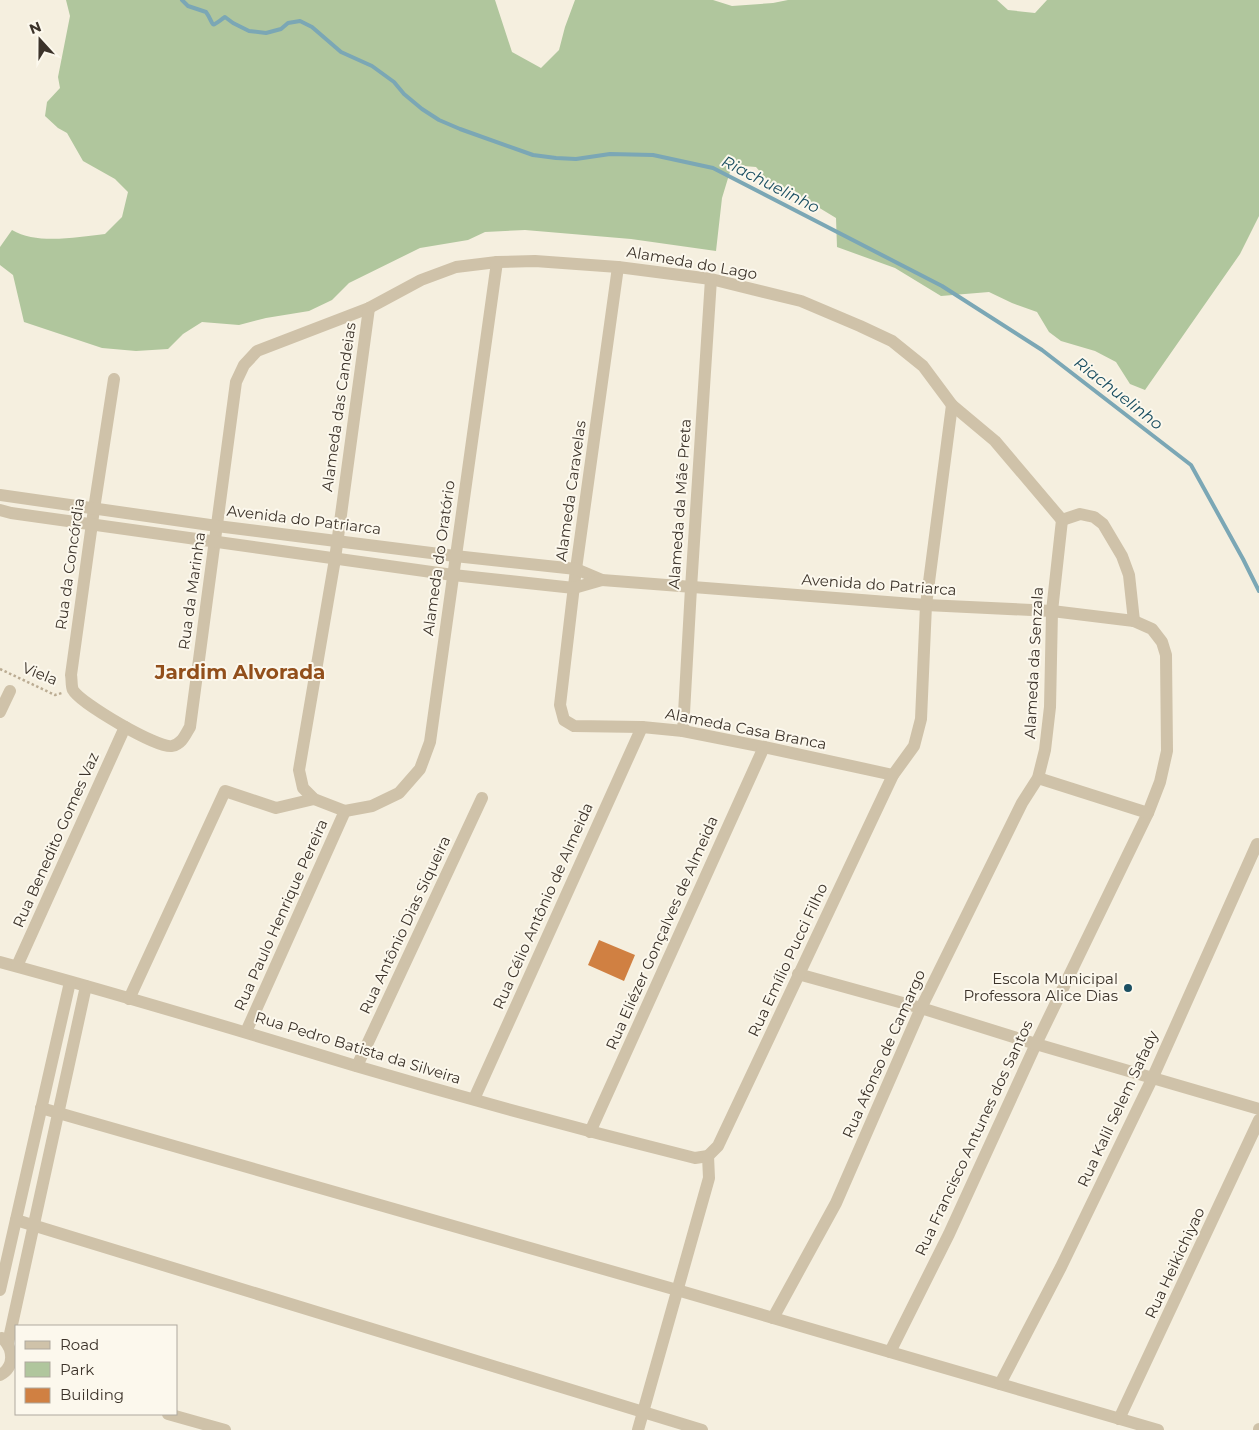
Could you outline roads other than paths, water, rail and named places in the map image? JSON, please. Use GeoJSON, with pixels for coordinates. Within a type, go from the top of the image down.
{"type":"FeatureCollection","features":[{"type":"Feature","properties":{"kind":"street","name":"Alameda do Lago"},"geometry":{"type":"LineString","coordinates":[[236,382],[244,365],[257,351],[369,308],[421,280],[456,267],[497,262],[535,261],[618,266],[711,280],[801,301],[892,341],[923,366],[952,405],[996,441],[1062,520]]}},
{"type":"Feature","properties":{"kind":"street","name":"Alameda do Oratório"},"geometry":{"type":"LineString","coordinates":[[345,811],[372,806],[399,793],[420,769],[430,742],[497,262]]}},
{"type":"Feature","properties":{"kind":"street","name":"Alameda Caravelas"},"geometry":{"type":"LineString","coordinates":[[564,720],[560,705],[576,570],[618,266]]}},
{"type":"Feature","properties":{"kind":"street","name":"Alameda da Mãe Preta"},"geometry":{"type":"LineString","coordinates":[[683,731],[711,280]]}},
{"type":"Feature","properties":{"kind":"street","name":"Alameda das Candeias"},"geometry":{"type":"LineString","coordinates":[[314,799],[303,788],[299,770],[335,559],[369,308]]}},
{"type":"Feature","properties":{"kind":"street","name":"Rua da Concórdia"},"geometry":{"type":"LineString","coordinates":[[114,379],[71,675],[73,689],[80,698],[125,728]]}},
{"type":"Feature","properties":{"kind":"street","name":"Rua da Marinha"},"geometry":{"type":"LineString","coordinates":[[125,728],[166,746],[174,746],[181,742],[190,727],[236,382]]}},
{"type":"Feature","properties":{"kind":"street","name":"Rua Emílio Pucci Filho"},"geometry":{"type":"LineString","coordinates":[[708,1156],[718,1146],[893,775],[914,746],[921,719],[926,606],[952,405]]}},
{"type":"Feature","properties":{"kind":"street","name":"Avenida do Patriarca"},"geometry":{"type":"LineString","coordinates":[[0,496],[217,526],[576,570],[602,580],[926,606],[1052,611],[1134,621],[1152,629]]}},
{"type":"Feature","properties":{"kind":"street","name":"Avenida do Patriarca"},"geometry":{"type":"LineString","coordinates":[[0,510],[452,575],[574,588],[602,580]]}},
{"type":"Feature","properties":{"kind":"street"},"geometry":{"type":"LineString","coordinates":[[1062,520],[1080,514],[1094,517],[1103,524],[1122,556],[1129,575],[1134,621]]}},
{"type":"Feature","properties":{"kind":"street","name":"Alameda da Senzala"},"geometry":{"type":"LineString","coordinates":[[1022,803],[1038,778],[1045,750],[1050,707],[1052,611],[1062,520]]}},
{"type":"Feature","properties":{"kind":"street","name":"Rua Francisco Antunes dos Santos"},"geometry":{"type":"LineString","coordinates":[[890,1352],[949,1234],[1036,1044],[1148,813],[1160,782],[1167,751],[1166,654],[1162,642],[1152,629]]}},
{"type":"Feature","properties":{"kind":"street"},"geometry":{"type":"LineString","coordinates":[[0,712],[10,691]]}},
{"type":"Feature","properties":{"kind":"street","name":"Alameda Casa Branca"},"geometry":{"type":"LineString","coordinates":[[564,720],[574,726],[642,727],[683,731],[893,775]]}},
{"type":"Feature","properties":{"kind":"street","name":"Rua Célio Antônio de Almeida"},"geometry":{"type":"LineString","coordinates":[[474,1099],[642,727]]}},
{"type":"Feature","properties":{"kind":"street","name":"Rua Benedito Gomes Vaz"},"geometry":{"type":"LineString","coordinates":[[17,966],[125,728]]}},
{"type":"Feature","properties":{"kind":"street","name":"Rua Eliézer Gonçalves de Almeida"},"geometry":{"type":"LineString","coordinates":[[590,1132],[764,747]]}},
{"type":"Feature","properties":{"kind":"street"},"geometry":{"type":"LineString","coordinates":[[1038,778],[1148,813]]}},
{"type":"Feature","properties":{"kind":"street"},"geometry":{"type":"LineString","coordinates":[[129,999],[225,791],[276,808],[314,799],[345,811]]}},
{"type":"Feature","properties":{"kind":"street","name":"Rua Antônio Dias Siqueira"},"geometry":{"type":"LineString","coordinates":[[357,1066],[482,798]]}},
{"type":"Feature","properties":{"kind":"street","name":"Rua Afonso de Camargo"},"geometry":{"type":"LineString","coordinates":[[773,1318],[836,1203],[921,1008],[1022,803]]}},
{"type":"Feature","properties":{"kind":"street","name":"Rua Paulo Henrique Pereira"},"geometry":{"type":"LineString","coordinates":[[246,1032],[345,811]]}},
{"type":"Feature","properties":{"kind":"street","name":"Rua Kalil Selem Safady"},"geometry":{"type":"LineString","coordinates":[[1000,1384],[1061,1267],[1152,1079],[1257,844]]}},
{"type":"Feature","properties":{"kind":"street","name":"Rua Pedro Batista da Silveira"},"geometry":{"type":"LineString","coordinates":[[0,962],[590,1132],[695,1158],[708,1156]]}},
{"type":"Feature","properties":{"kind":"street"},"geometry":{"type":"LineString","coordinates":[[798,974],[921,1008],[1152,1079],[1259,1109]]}},
{"type":"Feature","properties":{"kind":"street"},"geometry":{"type":"LineString","coordinates":[[0,1290],[70,982]]}},
{"type":"Feature","properties":{"kind":"street"},"geometry":{"type":"LineString","coordinates":[[8,1372],[12,1356],[11,1349],[4,1340],[34,1226],[86,986]]}},
{"type":"Feature","properties":{"kind":"street"},"geometry":{"type":"LineString","coordinates":[[41,1108],[1158,1430]]}},
{"type":"Feature","properties":{"kind":"street","name":"Rua Heikichiyao"},"geometry":{"type":"LineString","coordinates":[[1118,1418],[1259,1120]]}},
{"type":"Feature","properties":{"kind":"street"},"geometry":{"type":"LineString","coordinates":[[638,1430],[709,1178],[708,1156]]}},
{"type":"Feature","properties":{"kind":"street"},"geometry":{"type":"LineString","coordinates":[[16,1220],[702,1430]]}},
{"type":"Feature","properties":{"kind":"street"},"geometry":{"type":"LineString","coordinates":[[172,1415],[225,1430]]}},
{"type":"Feature","properties":{"kind":"waterway","name":"Riachuelinho"},"geometry":{"type":"LineString","coordinates":[[182,0],[188,6],[206,12],[213,24],[225,17],[249,31],[266,33],[281,29],[288,23],[300,21],[312,27],[341,52],[372,66],[394,82],[404,94],[422,109],[439,120],[533,155],[576,159],[610,154],[653,155],[713,168],[942,286],[1042,350],[1191,465],[1259,591]]}},
{"type":"Feature","properties":{"kind":"place","name":"Escola Municipal Professora Alice Dias"},"geometry":{"type":"Point","coordinates":[1128,988]}},
{"type":"Feature","properties":{"kind":"district","name":"Jardim Alvorada"},"geometry":{"type":"Point","coordinates":[240,672]}}]}
